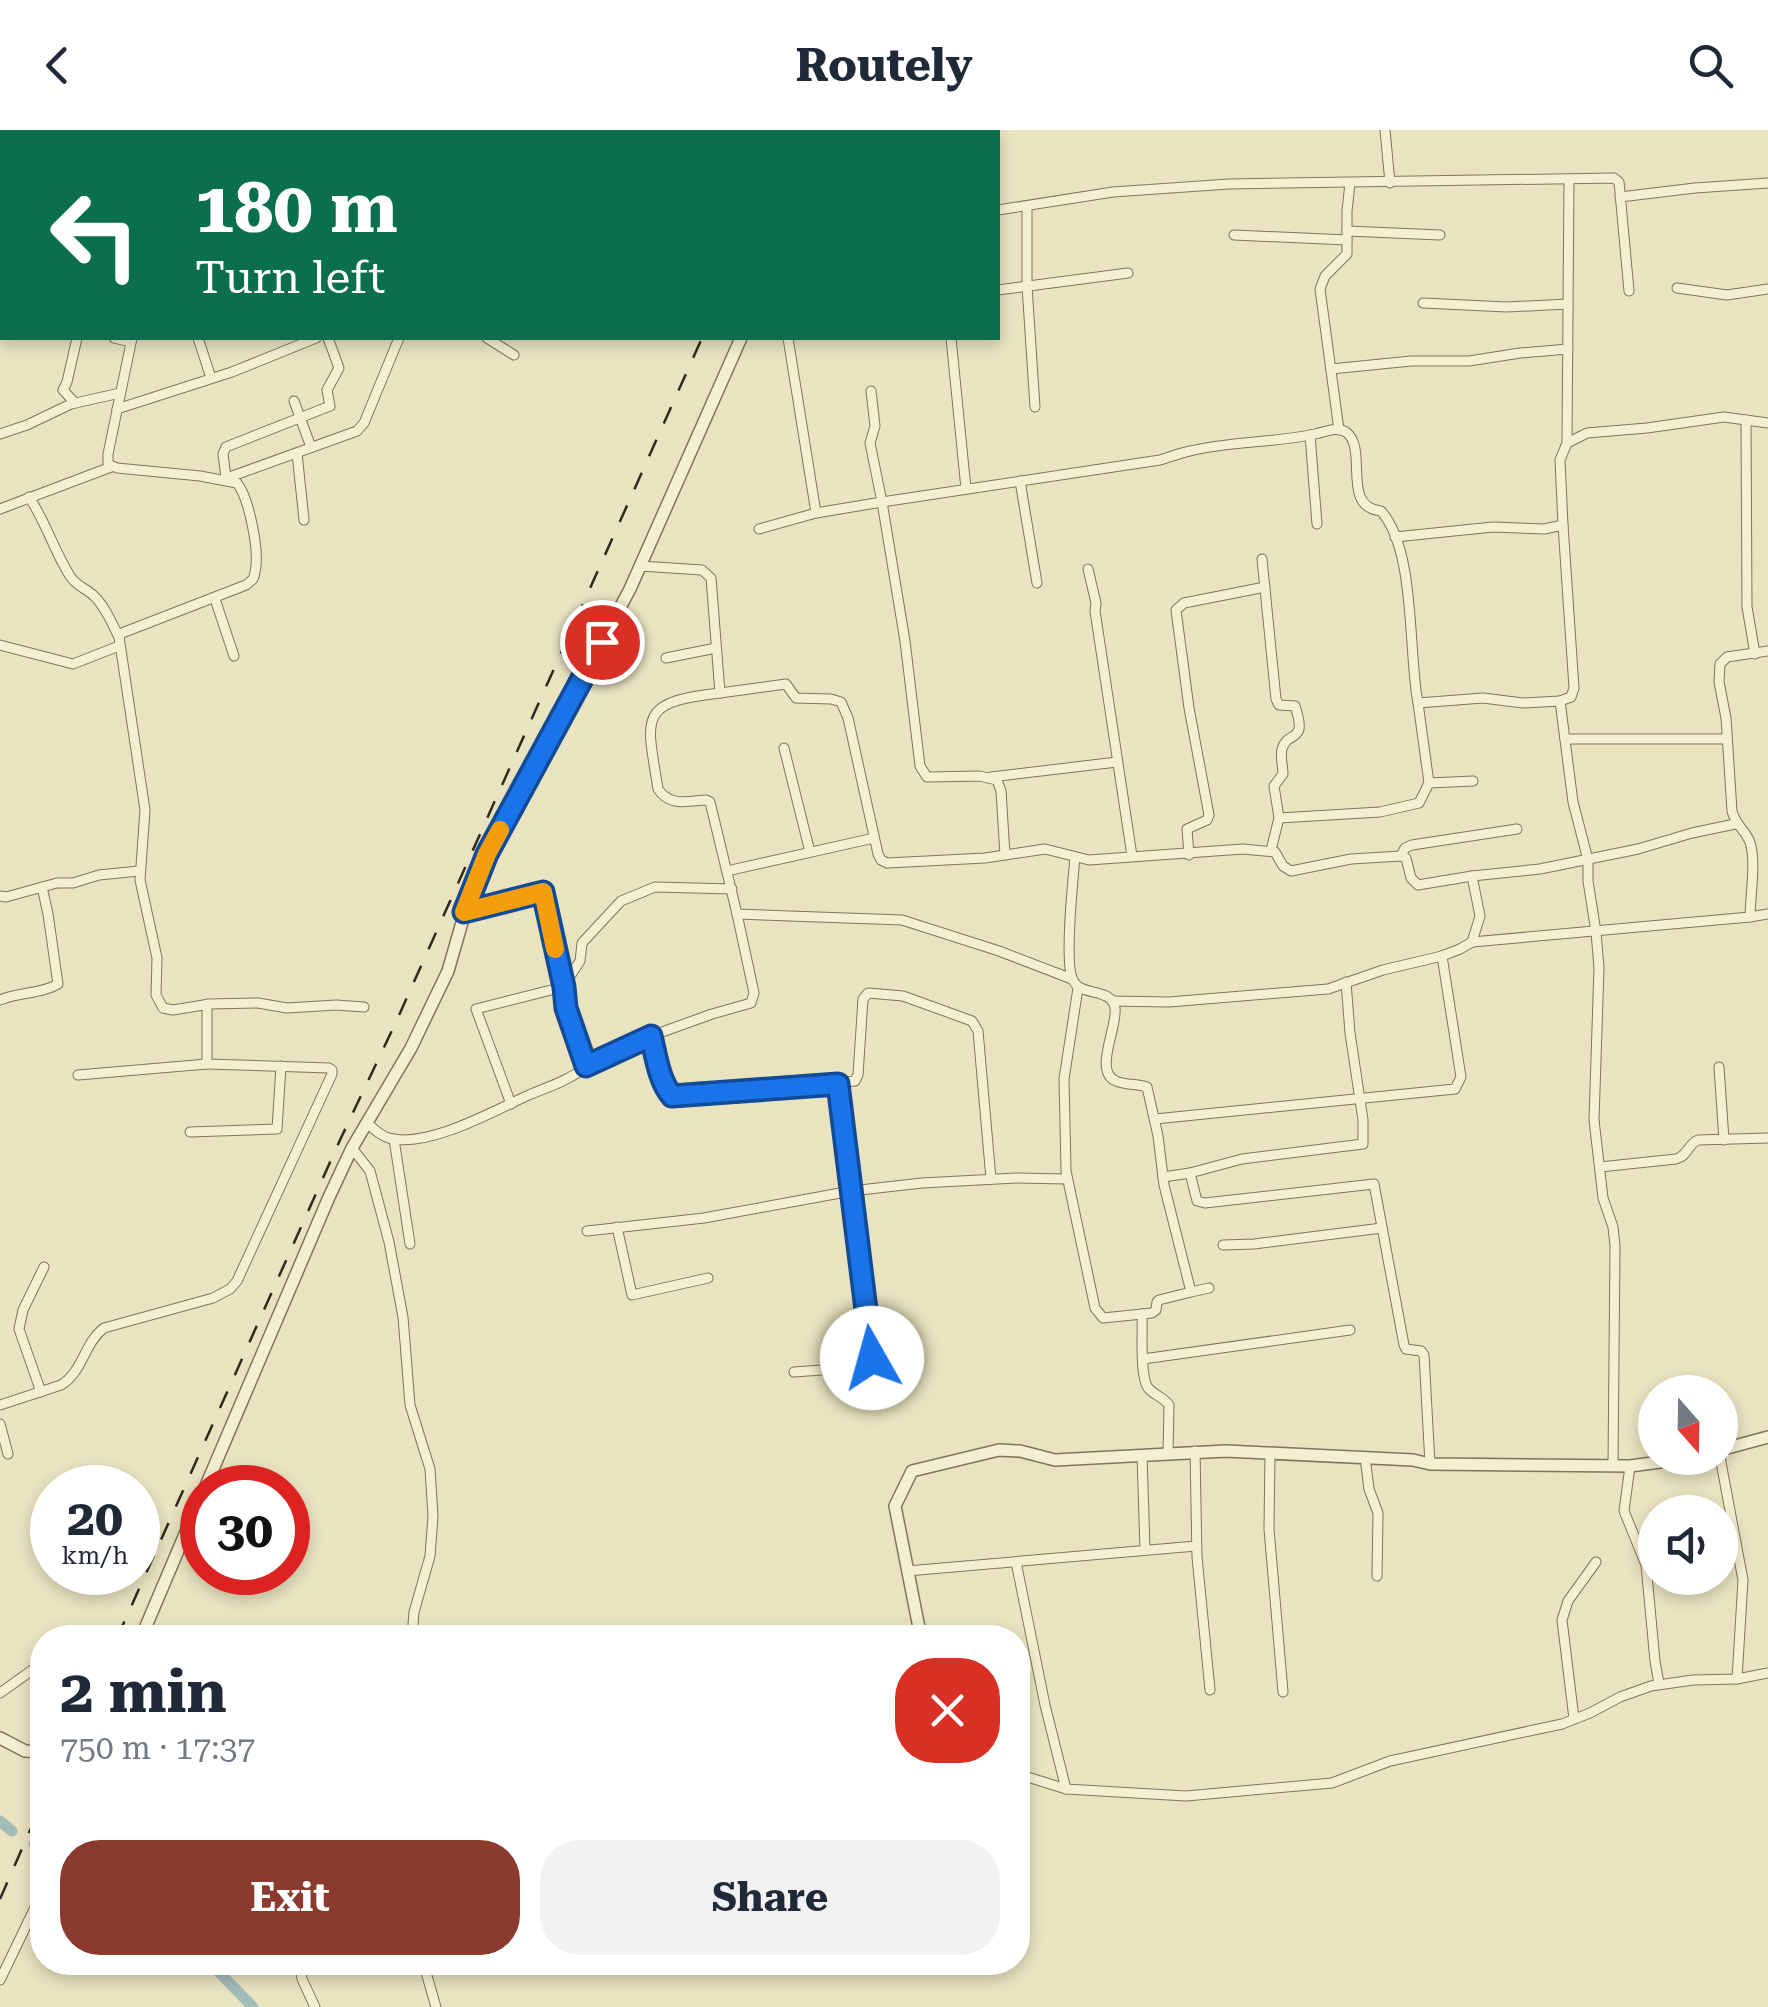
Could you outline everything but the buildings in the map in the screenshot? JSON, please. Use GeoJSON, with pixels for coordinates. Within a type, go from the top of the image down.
{"type":"FeatureCollection","features":[{"type":"Feature","properties":{"kind":"street"},"geometry":{"type":"LineString","coordinates":[[1385,130],[1390,182]]}},
{"type":"Feature","properties":{"kind":"street"},"geometry":{"type":"LineString","coordinates":[[1418,703],[1483,698],[1560,701],[1570,697],[1574,688],[1560,460],[1567,443],[1569,178]]}},
{"type":"Feature","properties":{"kind":"street"},"geometry":{"type":"LineString","coordinates":[[1000,210],[1113,192],[1229,184],[1617,179],[1629,291]]}},
{"type":"Feature","properties":{"kind":"street"},"geometry":{"type":"LineString","coordinates":[[1339,430],[1320,289],[1325,276],[1345,258],[1350,183]]}},
{"type":"Feature","properties":{"kind":"street"},"geometry":{"type":"LineString","coordinates":[[1620,197],[1768,184]]}},
{"type":"Feature","properties":{"kind":"street"},"geometry":{"type":"LineString","coordinates":[[1027,207],[1027,286],[1036,407]]}},
{"type":"Feature","properties":{"kind":"street"},"geometry":{"type":"LineString","coordinates":[[1234,236],[1440,235]]}},
{"type":"Feature","properties":{"kind":"street"},"geometry":{"type":"LineString","coordinates":[[1000,290],[1128,273]]}},
{"type":"Feature","properties":{"kind":"street"},"geometry":{"type":"LineString","coordinates":[[1677,288],[1727,294],[1768,288]]}},
{"type":"Feature","properties":{"kind":"street"},"geometry":{"type":"LineString","coordinates":[[1423,304],[1568,304]]}},
{"type":"Feature","properties":{"kind":"street"},"geometry":{"type":"LineString","coordinates":[[74,403],[63,388],[77,340]]}},
{"type":"Feature","properties":{"kind":"street"},"geometry":{"type":"LineString","coordinates":[[111,467],[108,454],[131,340]]}},
{"type":"Feature","properties":{"kind":"street"},"geometry":{"type":"LineString","coordinates":[[199,340],[212,378]]}},
{"type":"Feature","properties":{"kind":"street"},"geometry":{"type":"LineString","coordinates":[[117,409],[311,340]]}},
{"type":"Feature","properties":{"kind":"street"},"geometry":{"type":"LineString","coordinates":[[224,479],[226,447],[328,408],[328,390],[339,368],[329,340]]}},
{"type":"Feature","properties":{"kind":"street"},"geometry":{"type":"LineString","coordinates":[[224,479],[352,434],[364,424],[398,340]]}},
{"type":"Feature","properties":{"kind":"street"},"geometry":{"type":"LineString","coordinates":[[491,340],[514,356]]}},
{"type":"Feature","properties":{"kind":"street"},"geometry":{"type":"LineString","coordinates":[[215,1465],[352,1148],[411,1048],[448,971],[464,912],[487,854],[640,566],[740,340]]}},
{"type":"Feature","properties":{"kind":"street"},"geometry":{"type":"LineString","coordinates":[[788,340],[816,514]]}},
{"type":"Feature","properties":{"kind":"street"},"geometry":{"type":"LineString","coordinates":[[952,340],[966,489]]}},
{"type":"Feature","properties":{"kind":"street"},"geometry":{"type":"LineString","coordinates":[[1331,369],[1568,350]]}},
{"type":"Feature","properties":{"kind":"street"},"geometry":{"type":"LineString","coordinates":[[871,391],[876,426],[870,443],[905,640],[922,772],[927,777],[988,778],[1118,762]]}},
{"type":"Feature","properties":{"kind":"street"},"geometry":{"type":"LineString","coordinates":[[0,434],[74,403],[120,393]]}},
{"type":"Feature","properties":{"kind":"street"},"geometry":{"type":"LineString","coordinates":[[294,402],[310,448]]}},
{"type":"Feature","properties":{"kind":"street"},"geometry":{"type":"LineString","coordinates":[[1567,443],[1587,433],[1724,417],[1768,424]]}},
{"type":"Feature","properties":{"kind":"street"},"geometry":{"type":"LineString","coordinates":[[1746,420],[1747,607],[1755,654]]}},
{"type":"Feature","properties":{"kind":"street"},"geometry":{"type":"LineString","coordinates":[[759,528],[882,502],[1160,460],[1191,450],[1345,431],[1350,438],[1361,500],[1388,519],[1403,564],[1429,783],[1419,804],[1409,807],[1279,818]]}},
{"type":"Feature","properties":{"kind":"street"},"geometry":{"type":"LineString","coordinates":[[1310,435],[1317,524]]}},
{"type":"Feature","properties":{"kind":"street"},"geometry":{"type":"LineString","coordinates":[[296,453],[304,520]]}},
{"type":"Feature","properties":{"kind":"street"},"geometry":{"type":"LineString","coordinates":[[0,509],[111,467],[224,479],[242,489],[256,553],[252,580],[122,634],[119,642],[73,664],[0,646]]}},
{"type":"Feature","properties":{"kind":"street"},"geometry":{"type":"LineString","coordinates":[[1020,481],[1037,583]]}},
{"type":"Feature","properties":{"kind":"street"},"geometry":{"type":"LineString","coordinates":[[29,498],[71,579],[92,592],[102,605],[119,642],[145,810],[140,870],[157,958],[158,998],[163,1008],[258,1003],[287,1008],[364,1007]]}},
{"type":"Feature","properties":{"kind":"street"},"geometry":{"type":"LineString","coordinates":[[1395,536],[1563,525]]}},
{"type":"Feature","properties":{"kind":"street"},"geometry":{"type":"LineString","coordinates":[[1262,559],[1276,699],[1280,704],[1296,706],[1300,729],[1282,751],[1282,774],[1274,786],[1279,818],[1271,850]]}},
{"type":"Feature","properties":{"kind":"street"},"geometry":{"type":"LineString","coordinates":[[640,566],[702,570],[711,578],[720,693]]}},
{"type":"Feature","properties":{"kind":"street"},"geometry":{"type":"LineString","coordinates":[[1088,569],[1132,856]]}},
{"type":"Feature","properties":{"kind":"street"},"geometry":{"type":"LineString","coordinates":[[1189,854],[1187,829],[1209,815],[1188,708],[1176,610],[1184,603],[1265,587]]}},
{"type":"Feature","properties":{"kind":"street"},"geometry":{"type":"LineString","coordinates":[[214,599],[234,656]]}},
{"type":"Feature","properties":{"kind":"street"},"geometry":{"type":"LineString","coordinates":[[666,658],[716,648]]}},
{"type":"Feature","properties":{"kind":"street"},"geometry":{"type":"LineString","coordinates":[[1750,917],[1752,851],[1748,839],[1735,824],[1720,664],[1728,657],[1768,651]]}},
{"type":"Feature","properties":{"kind":"street"},"geometry":{"type":"LineString","coordinates":[[367,1123],[382,1136],[394,1139],[444,1132],[569,1079],[586,1066],[651,1036],[754,1000],[710,802],[672,802],[658,790],[649,729],[651,718],[664,706],[692,696],[786,684],[796,698],[841,702],[848,718],[878,854],[887,863],[985,858],[1046,849],[1089,860],[1271,850],[1291,871],[1351,859],[1402,856],[1411,878],[1418,884],[1588,860],[1735,824]]}},
{"type":"Feature","properties":{"kind":"street"},"geometry":{"type":"LineString","coordinates":[[1560,701],[1573,802],[1588,860],[1599,968],[1594,1120],[1603,1198],[1615,1246],[1614,1466]]}},
{"type":"Feature","properties":{"kind":"street"},"geometry":{"type":"LineString","coordinates":[[1566,739],[1727,739]]}},
{"type":"Feature","properties":{"kind":"street"},"geometry":{"type":"LineString","coordinates":[[784,748],[810,852]]}},
{"type":"Feature","properties":{"kind":"street"},"geometry":{"type":"LineString","coordinates":[[988,778],[997,780],[1002,791],[1005,854]]}},
{"type":"Feature","properties":{"kind":"street"},"geometry":{"type":"LineString","coordinates":[[1429,783],[1473,781]]}},
{"type":"Feature","properties":{"kind":"street"},"geometry":{"type":"LineString","coordinates":[[1402,856],[1404,848],[1412,845],[1517,829]]}},
{"type":"Feature","properties":{"kind":"street"},"geometry":{"type":"LineString","coordinates":[[727,871],[874,838]]}},
{"type":"Feature","properties":{"kind":"street"},"geometry":{"type":"LineString","coordinates":[[1075,856],[1069,962],[1075,984],[1064,1079],[1067,1178],[1098,1313],[1103,1318],[1154,1312],[1159,1300],[1209,1288]]}},
{"type":"Feature","properties":{"kind":"street"},"geometry":{"type":"LineString","coordinates":[[0,896],[140,870]]}},
{"type":"Feature","properties":{"kind":"street"},"geometry":{"type":"LineString","coordinates":[[1472,876],[1480,916],[1472,942]]}},
{"type":"Feature","properties":{"kind":"street"},"geometry":{"type":"LineString","coordinates":[[510,1104],[476,1009],[564,987],[580,961],[582,943],[621,901],[655,887],[732,889]]}},
{"type":"Feature","properties":{"kind":"street"},"geometry":{"type":"LineString","coordinates":[[0,1000],[58,984],[42,888]]}},
{"type":"Feature","properties":{"kind":"street"},"geometry":{"type":"LineString","coordinates":[[464,912],[543,892],[566,1008],[586,1066]]}},
{"type":"Feature","properties":{"kind":"street"},"geometry":{"type":"LineString","coordinates":[[737,914],[902,920],[999,951],[1112,1001],[1169,1002],[1328,989],[1442,956],[1472,942],[1768,914]]}},
{"type":"Feature","properties":{"kind":"street"},"geometry":{"type":"LineString","coordinates":[[1155,1119],[1455,1089],[1461,1077],[1442,956]]}},
{"type":"Feature","properties":{"kind":"street"},"geometry":{"type":"LineString","coordinates":[[1163,1177],[1242,1159],[1363,1144],[1346,982]]}},
{"type":"Feature","properties":{"kind":"street"},"geometry":{"type":"LineString","coordinates":[[651,1036],[663,1081],[672,1096],[854,1080],[858,1075],[863,1000],[868,993],[904,996],[972,1021],[978,1031],[991,1178]]}},
{"type":"Feature","properties":{"kind":"street"},"geometry":{"type":"LineString","coordinates":[[1112,1001],[1114,1019],[1106,1060],[1109,1075],[1115,1081],[1147,1086],[1163,1177],[1191,1292]]}},
{"type":"Feature","properties":{"kind":"street"},"geometry":{"type":"LineString","coordinates":[[207,1004],[207,1064]]}},
{"type":"Feature","properties":{"kind":"street"},"geometry":{"type":"LineString","coordinates":[[0,1405],[68,1380],[94,1336],[104,1328],[214,1298],[230,1288],[237,1281],[332,1074],[329,1068],[207,1064],[78,1075]]}},
{"type":"Feature","properties":{"kind":"street"},"geometry":{"type":"LineString","coordinates":[[190,1132],[277,1130],[280,1066]]}},
{"type":"Feature","properties":{"kind":"street"},"geometry":{"type":"LineString","coordinates":[[1720,1067],[1724,1140]]}},
{"type":"Feature","properties":{"kind":"street"},"geometry":{"type":"LineString","coordinates":[[794,1372],[862,1367],[872,1358],[838,1084]]}},
{"type":"Feature","properties":{"kind":"street"},"geometry":{"type":"LineString","coordinates":[[1600,1167],[1676,1159],[1686,1154],[1693,1142],[1768,1138]]}},
{"type":"Feature","properties":{"kind":"street"},"geometry":{"type":"LineString","coordinates":[[394,1139],[410,1244]]}},
{"type":"Feature","properties":{"kind":"street"},"geometry":{"type":"LineString","coordinates":[[352,1148],[370,1172],[390,1242],[403,1316],[410,1406],[430,1470],[430,1556],[413,1625]]}},
{"type":"Feature","properties":{"kind":"street"},"geometry":{"type":"LineString","coordinates":[[1190,1173],[1196,1201],[1205,1203],[1374,1184],[1404,1345],[1406,1349],[1421,1350],[1424,1355],[1430,1464]]}},
{"type":"Feature","properties":{"kind":"street"},"geometry":{"type":"LineString","coordinates":[[586,1230],[704,1218],[851,1191],[922,1183],[1067,1178]]}},
{"type":"Feature","properties":{"kind":"street"},"geometry":{"type":"LineString","coordinates":[[617,1227],[632,1295],[708,1278]]}},
{"type":"Feature","properties":{"kind":"street"},"geometry":{"type":"LineString","coordinates":[[1223,1245],[1382,1228]]}},
{"type":"Feature","properties":{"kind":"street"},"geometry":{"type":"LineString","coordinates":[[41,1392],[18,1329],[44,1267]]}},
{"type":"Feature","properties":{"kind":"street"},"geometry":{"type":"LineString","coordinates":[[1142,1314],[1146,1386],[1169,1405],[1168,1454]]}},
{"type":"Feature","properties":{"kind":"street"},"geometry":{"type":"LineString","coordinates":[[1144,1359],[1350,1330]]}},
{"type":"Feature","properties":{"kind":"street"},"geometry":{"type":"LineString","coordinates":[[0,1424],[8,1454]]}},
{"type":"Feature","properties":{"kind":"street"},"geometry":{"type":"LineString","coordinates":[[1738,1447],[1768,1437]]}},
{"type":"Feature","properties":{"kind":"street"},"geometry":{"type":"LineString","coordinates":[[918,1625],[895,1506],[912,1471],[1000,1450],[1055,1460],[1270,1452],[1430,1464],[1638,1465]]}},
{"type":"Feature","properties":{"kind":"street"},"geometry":{"type":"LineString","coordinates":[[1195,1452],[1196,1546],[1210,1690]]}},
{"type":"Feature","properties":{"kind":"street"},"geometry":{"type":"LineString","coordinates":[[1270,1452],[1269,1528],[1282,1692]]}},
{"type":"Feature","properties":{"kind":"street"},"geometry":{"type":"LineString","coordinates":[[1142,1455],[1145,1550]]}},
{"type":"Feature","properties":{"kind":"street"},"geometry":{"type":"LineString","coordinates":[[1365,1457],[1369,1490],[1378,1513],[1377,1576]]}},
{"type":"Feature","properties":{"kind":"street"},"geometry":{"type":"LineString","coordinates":[[1630,1466],[1624,1511],[1646,1566],[1659,1684]]}},
{"type":"Feature","properties":{"kind":"street"},"geometry":{"type":"LineString","coordinates":[[1724,1475],[1742,1580],[1737,1680]]}},
{"type":"Feature","properties":{"kind":"street"},"geometry":{"type":"LineString","coordinates":[[906,1571],[1196,1546]]}},
{"type":"Feature","properties":{"kind":"street"},"geometry":{"type":"LineString","coordinates":[[147,1625],[180,1547]]}},
{"type":"Feature","properties":{"kind":"street"},"geometry":{"type":"LineString","coordinates":[[1016,1562],[1029,1625]]}},
{"type":"Feature","properties":{"kind":"street"},"geometry":{"type":"LineString","coordinates":[[1574,1719],[1562,1620],[1568,1601],[1596,1562]]}},
{"type":"Feature","properties":{"kind":"street"},"geometry":{"type":"LineString","coordinates":[[1030,1631],[1066,1789]]}},
{"type":"Feature","properties":{"kind":"street"},"geometry":{"type":"LineString","coordinates":[[0,1693],[30,1672]]}},
{"type":"Feature","properties":{"kind":"street"},"geometry":{"type":"LineString","coordinates":[[1030,1778],[1066,1789],[1186,1796],[1332,1783],[1390,1761],[1574,1719],[1659,1684],[1737,1680],[1768,1673]]}},
{"type":"Feature","properties":{"kind":"street"},"geometry":{"type":"LineString","coordinates":[[0,1738],[30,1751]]}},
{"type":"Feature","properties":{"kind":"street"},"geometry":{"type":"LineString","coordinates":[[0,1980],[30,1918]]}},
{"type":"Feature","properties":{"kind":"street"},"geometry":{"type":"LineString","coordinates":[[301,1975],[314,2007]]}},
{"type":"Feature","properties":{"kind":"street"},"geometry":{"type":"LineString","coordinates":[[427,1975],[436,2007]]}},
{"type":"Feature","properties":{"kind":"waterway"},"geometry":{"type":"LineString","coordinates":[[0,1821],[12,1831]]}},
{"type":"Feature","properties":{"kind":"waterway"},"geometry":{"type":"LineString","coordinates":[[222,1975],[253,2007]]}},
{"type":"Feature","properties":{"kind":"railway"},"geometry":{"type":"LineString","coordinates":[[123,1625],[701,340]]}},
{"type":"Feature","properties":{"kind":"railway"},"geometry":{"type":"LineString","coordinates":[[0,1899],[30,1830]]}},
{"type":"Feature","properties":{"kind":"slow traffic"},"geometry":{"type":"LineString","coordinates":[[500,830],[464,912],[543,892],[555,949]]}},
{"type":"Feature","properties":{"kind":"route"},"geometry":{"type":"LineString","coordinates":[[602,642],[487,854],[464,912],[543,892],[566,1008],[586,1066],[651,1036],[663,1081],[672,1096],[838,1084],[872,1358]]}}]}
